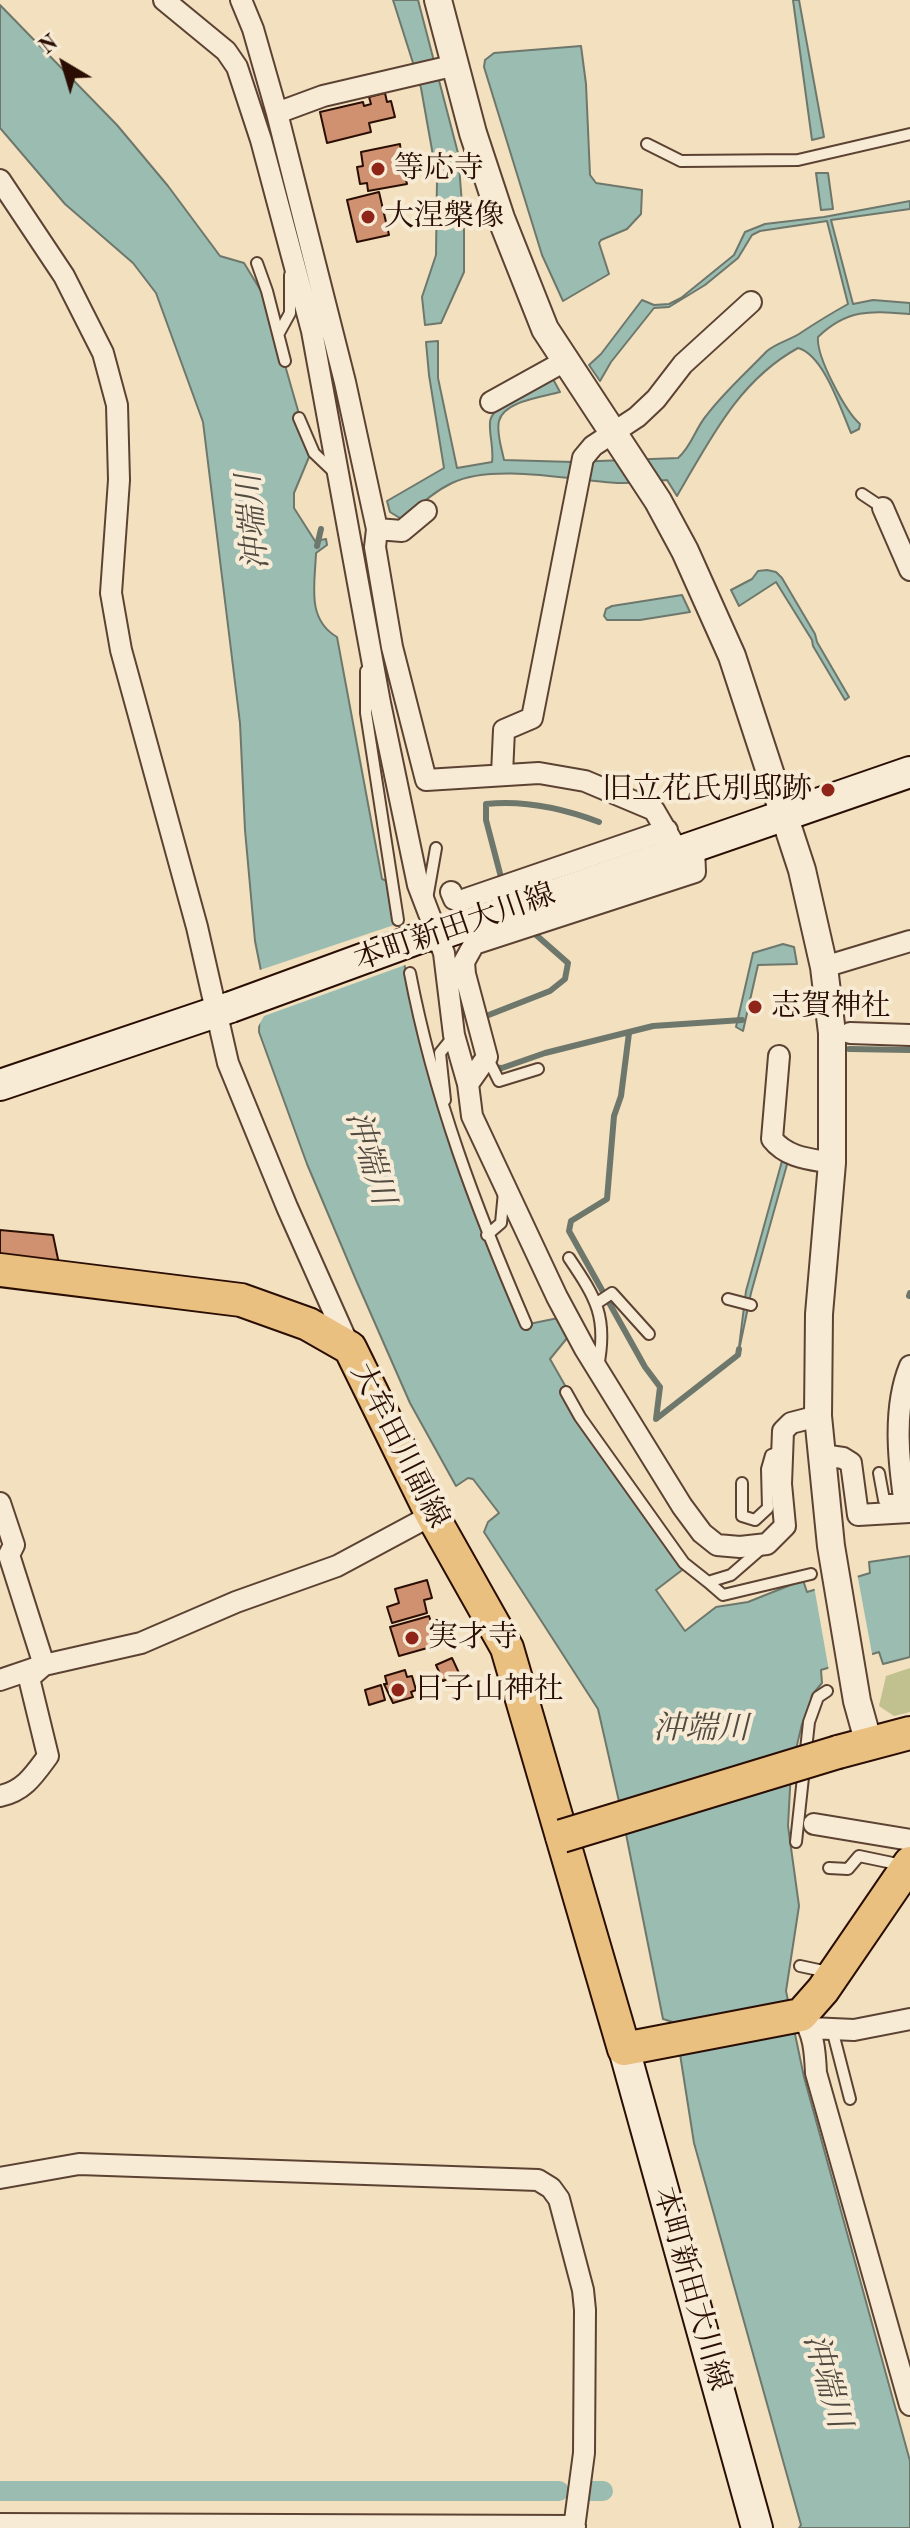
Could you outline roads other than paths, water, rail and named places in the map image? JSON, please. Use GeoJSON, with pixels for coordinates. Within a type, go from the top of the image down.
{"type":"FeatureCollection","features":[{"type":"Feature","properties":{"kind":"main road","name":"本町新田大川線"},"geometry":{"type":"LineString","coordinates":[[5,1083],[431,936],[680,843],[784,815],[910,772]]}},
{"type":"Feature","properties":{"kind":"main road","name":"大牟田川副線"},"geometry":{"type":"LineString","coordinates":[[0,1270],[241,1300],[308,1324],[350,1348],[432,1515],[507,1648],[628,2048]]}},
{"type":"Feature","properties":{"kind":"main road"},"geometry":{"type":"LineString","coordinates":[[562,1836],[910,1733]]}},
{"type":"Feature","properties":{"kind":"main road"},"geometry":{"type":"LineString","coordinates":[[628,2048],[806,2021],[909,1856]]}},
{"type":"Feature","properties":{"kind":"main road","name":"本町新田大川線"},"geometry":{"type":"LineString","coordinates":[[628,2048],[757,2528]]}},
{"type":"Feature","properties":{"kind":"street"},"geometry":{"type":"LineString","coordinates":[[164,0],[226,51],[237,67],[261,140],[312,331],[380,703],[418,885],[426,901],[431,936],[444,953],[454,1035],[468,1084],[472,1116],[557,1297],[597,1369],[702,1533],[717,1545],[740,1547],[767,1544],[785,1526],[781,1484],[783,1431],[791,1423],[818,1416]]}},
{"type":"Feature","properties":{"kind":"street"},"geometry":{"type":"LineString","coordinates":[[241,0],[253,29],[277,113],[345,382],[377,526],[375,547],[392,647],[426,780],[539,773],[585,781],[654,810],[680,843],[695,872],[474,944],[464,962],[465,974],[487,1057],[468,1084]]}},
{"type":"Feature","properties":{"kind":"street"},"geometry":{"type":"LineString","coordinates":[[438,0],[448,67],[501,218],[545,329],[658,501],[685,551],[732,656],[802,870],[824,967],[832,1033],[832,1163],[819,1314],[818,1416],[831,1546],[857,1701],[869,1744]]}},
{"type":"Feature","properties":{"kind":"street"},"geometry":{"type":"LineString","coordinates":[[277,113],[323,96],[448,67]]}},
{"type":"Feature","properties":{"kind":"street"},"geometry":{"type":"LineString","coordinates":[[261,140],[266,125],[266,82]]}},
{"type":"Feature","properties":{"kind":"street"},"geometry":{"type":"LineString","coordinates":[[0,180],[64,276],[103,353],[117,405],[119,480],[111,593],[121,650],[225,1009],[228,1063],[287,1207],[350,1348]]}},
{"type":"Feature","properties":{"kind":"street"},"geometry":{"type":"LineString","coordinates":[[502,774],[504,730],[532,718],[583,458],[593,446],[637,417],[656,399],[683,364],[751,302]]}},
{"type":"Feature","properties":{"kind":"street"},"geometry":{"type":"LineString","coordinates":[[491,402],[565,361]]}},
{"type":"Feature","properties":{"kind":"street"},"geometry":{"type":"LineString","coordinates":[[883,508],[910,570]]}},
{"type":"Feature","properties":{"kind":"street"},"geometry":{"type":"LineString","coordinates":[[349,528],[377,526],[402,531],[426,511]]}},
{"type":"Feature","properties":{"kind":"street"},"geometry":{"type":"LineString","coordinates":[[380,703],[419,759]]}},
{"type":"Feature","properties":{"kind":"street"},"geometry":{"type":"LineString","coordinates":[[451,892],[454,899],[460,901],[680,843]]}},
{"type":"Feature","properties":{"kind":"street"},"geometry":{"type":"LineString","coordinates":[[824,967],[910,941]]}},
{"type":"Feature","properties":{"kind":"street"},"geometry":{"type":"LineString","coordinates":[[850,1033],[910,1035]]}},
{"type":"Feature","properties":{"kind":"street"},"geometry":{"type":"LineString","coordinates":[[779,1056],[772,1139],[791,1155],[832,1163]]}},
{"type":"Feature","properties":{"kind":"street"},"geometry":{"type":"LineString","coordinates":[[822,1455],[843,1458],[851,1463],[858,1515],[907,1508],[899,1441],[900,1413],[910,1366]]}},
{"type":"Feature","properties":{"kind":"street"},"geometry":{"type":"LineString","coordinates":[[0,1503],[14,1545],[9,1555],[44,1665]]}},
{"type":"Feature","properties":{"kind":"street"},"geometry":{"type":"LineString","coordinates":[[0,1680],[44,1665],[141,1643],[236,1602],[337,1566],[432,1515]]}},
{"type":"Feature","properties":{"kind":"street"},"geometry":{"type":"LineString","coordinates":[[0,1796],[17,1792],[48,1756],[29,1678],[44,1665]]}},
{"type":"Feature","properties":{"kind":"street"},"geometry":{"type":"LineString","coordinates":[[807,1824],[909,1856]]}},
{"type":"Feature","properties":{"kind":"street"},"geometry":{"type":"LineString","coordinates":[[806,2021],[832,2029],[854,2030],[910,2019]]}},
{"type":"Feature","properties":{"kind":"street"},"geometry":{"type":"LineString","coordinates":[[806,2021],[815,2049],[816,2073],[910,2405]]}},
{"type":"Feature","properties":{"kind":"street"},"geometry":{"type":"LineString","coordinates":[[0,2178],[79,2164],[538,2180],[551,2188],[559,2199],[583,2290],[586,2351],[583,2379],[584,2453],[574,2527],[0,2524]]}},
{"type":"Feature","properties":{"kind":"lane"},"geometry":{"type":"LineString","coordinates":[[647,144],[681,161],[798,160],[910,134]]}},
{"type":"Feature","properties":{"kind":"lane"},"geometry":{"type":"LineString","coordinates":[[279,333],[290,313],[290,249]]}},
{"type":"Feature","properties":{"kind":"lane"},"geometry":{"type":"LineString","coordinates":[[257,263],[285,361]]}},
{"type":"Feature","properties":{"kind":"lane"},"geometry":{"type":"LineString","coordinates":[[299,418],[314,453],[341,478]]}},
{"type":"Feature","properties":{"kind":"lane"},"geometry":{"type":"LineString","coordinates":[[862,494],[883,508]]}},
{"type":"Feature","properties":{"kind":"lane"},"geometry":{"type":"LineString","coordinates":[[373,665],[366,671],[366,713],[398,920]]}},
{"type":"Feature","properties":{"kind":"lane"},"geometry":{"type":"LineString","coordinates":[[426,901],[436,848]]}},
{"type":"Feature","properties":{"kind":"lane"},"geometry":{"type":"LineString","coordinates":[[410,973],[423,1040],[447,1125],[487,1235],[526,1324]]}},
{"type":"Feature","properties":{"kind":"lane"},"geometry":{"type":"LineString","coordinates":[[447,1125],[440,1053],[454,1035]]}},
{"type":"Feature","properties":{"kind":"lane"},"geometry":{"type":"LineString","coordinates":[[487,1057],[499,1081],[538,1069]]}},
{"type":"Feature","properties":{"kind":"lane"},"geometry":{"type":"LineString","coordinates":[[487,1235],[501,1223],[505,1186]]}},
{"type":"Feature","properties":{"kind":"lane"},"geometry":{"type":"LineString","coordinates":[[569,1258],[597,1303],[603,1341],[597,1369]]}},
{"type":"Feature","properties":{"kind":"lane"},"geometry":{"type":"LineString","coordinates":[[597,1303],[612,1293],[649,1334]]}},
{"type":"Feature","properties":{"kind":"lane"},"geometry":{"type":"LineString","coordinates":[[728,1299],[751,1305]]}},
{"type":"Feature","properties":{"kind":"lane"},"geometry":{"type":"LineString","coordinates":[[566,1392],[580,1417],[684,1563],[723,1595],[811,1574]]}},
{"type":"Feature","properties":{"kind":"lane"},"geometry":{"type":"LineString","coordinates":[[742,1483],[742,1516],[755,1520],[768,1508],[767,1469],[771,1455],[782,1451]]}},
{"type":"Feature","properties":{"kind":"lane"},"geometry":{"type":"LineString","coordinates":[[879,1473],[884,1500],[907,1508]]}},
{"type":"Feature","properties":{"kind":"lane"},"geometry":{"type":"LineString","coordinates":[[708,1582],[731,1575],[767,1544]]}},
{"type":"Feature","properties":{"kind":"lane"},"geometry":{"type":"LineString","coordinates":[[796,1842],[807,1824],[809,1722],[818,1697],[827,1691]]}},
{"type":"Feature","properties":{"kind":"lane"},"geometry":{"type":"LineString","coordinates":[[829,1868],[848,1869],[859,1856],[909,1856]]}},
{"type":"Feature","properties":{"kind":"lane"},"geometry":{"type":"LineString","coordinates":[[800,1966],[834,1974]]}},
{"type":"Feature","properties":{"kind":"lane"},"geometry":{"type":"LineString","coordinates":[[832,2029],[850,2099]]}},
{"type":"Feature","properties":{"kind":"water"},"geometry":{"type":"Polygon","coordinates":[[[393,0],[418,0],[458,153],[464,272],[441,323],[425,325],[422,297],[436,255],[437,178],[421,88],[393,0]]]}},
{"type":"Feature","properties":{"kind":"water"},"geometry":{"type":"Polygon","coordinates":[[[793,0],[799,0],[824,137],[812,140],[793,0]]]}},
{"type":"Feature","properties":{"kind":"water","name":"沖端川"},"geometry":{"type":"Polygon","coordinates":[[[0,5],[117,125],[220,256],[244,263],[266,299],[309,457],[294,493],[294,508],[315,541],[326,539],[327,545],[316,553],[316,611],[320,621],[337,637],[382,879],[387,881],[419,1035],[439,1107],[529,1324],[563,1317],[572,1332],[550,1359],[575,1403],[690,1564],[656,1590],[685,1631],[716,1607],[748,1602],[803,1580],[807,1592],[870,1573],[869,1562],[910,1556],[910,1657],[883,1664],[879,1652],[821,1670],[822,1683],[812,1695],[809,1712],[802,1724],[791,1770],[788,1826],[799,1906],[786,1991],[804,2077],[910,2461],[910,2528],[799,2528],[801,2525],[694,2143],[680,2054],[679,2024],[663,2019],[598,1709],[484,1532],[488,1522],[499,1513],[473,1479],[468,1478],[456,1486],[410,1403],[307,1164],[259,1032],[261,971],[255,941],[245,830],[240,723],[203,422],[156,293],[133,263],[65,204],[0,128],[0,5]]]}},
{"type":"Feature","properties":{"kind":"water"},"geometry":{"type":"Polygon","coordinates":[[[581,46],[590,175],[596,183],[642,190],[641,214],[627,229],[599,243],[609,274],[563,301],[542,255],[484,67],[485,60],[494,53],[581,46]]]}},
{"type":"Feature","properties":{"kind":"water"},"geometry":{"type":"Polygon","coordinates":[[[816,173],[828,173],[833,209],[821,210],[816,173]]]}},
{"type":"Feature","properties":{"kind":"water"},"geometry":{"type":"Polygon","coordinates":[[[910,201],[910,209],[831,220],[853,304],[873,300],[910,303],[910,314],[884,312],[850,316],[818,337],[826,369],[847,408],[860,424],[859,429],[851,433],[824,372],[816,361],[798,348],[758,377],[727,413],[677,496],[667,480],[617,483],[533,474],[488,474],[452,483],[403,520],[390,512],[387,501],[444,468],[426,342],[438,341],[438,378],[457,468],[492,462],[490,422],[498,408],[553,379],[560,392],[516,404],[502,414],[498,431],[504,460],[573,462],[678,458],[713,407],[767,351],[848,304],[827,221],[760,231],[752,235],[738,258],[705,285],[669,307],[654,308],[611,362],[600,381],[589,365],[642,300],[654,305],[669,304],[681,298],[734,255],[745,232],[765,224],[910,201]]]}},
{"type":"Feature","properties":{"kind":"water"},"geometry":{"type":"Polygon","coordinates":[[[758,571],[776,572],[782,578],[849,697],[845,700],[776,582],[739,606],[731,590],[752,579],[758,571]]]}},
{"type":"Feature","properties":{"kind":"water"},"geometry":{"type":"Polygon","coordinates":[[[682,595],[690,612],[640,620],[607,620],[604,616],[606,609],[612,606],[682,595]]]}},
{"type":"Feature","properties":{"kind":"water"},"geometry":{"type":"Polygon","coordinates":[[[783,944],[794,947],[797,964],[758,965],[743,1031],[736,1027],[753,953],[783,944]]]}},
{"type":"Feature","properties":{"kind":"water"},"geometry":{"type":"Polygon","coordinates":[[[782,1161],[788,1161],[751,1293],[738,1355],[746,1291],[782,1161]]]}},
{"type":"Feature","properties":{"kind":"waterway"},"geometry":{"type":"LineString","coordinates":[[317,546],[321,529]]}},
{"type":"Feature","properties":{"kind":"waterway"},"geometry":{"type":"LineString","coordinates":[[502,881],[486,820],[486,804],[543,806],[599,822]]}},
{"type":"Feature","properties":{"kind":"waterway"},"geometry":{"type":"LineString","coordinates":[[481,1018],[550,991],[565,979],[568,963],[535,934]]}},
{"type":"Feature","properties":{"kind":"waterway"},"geometry":{"type":"LineString","coordinates":[[491,1067],[502,1068],[545,1053],[653,1026],[742,1020]]}},
{"type":"Feature","properties":{"kind":"waterway"},"geometry":{"type":"LineString","coordinates":[[629,1033],[621,1096],[614,1116],[607,1199],[571,1221],[569,1231],[645,1367],[660,1387],[656,1419],[738,1355],[739,1349]]}},
{"type":"Feature","properties":{"kind":"waterway"},"geometry":{"type":"LineString","coordinates":[[849,1049],[910,1050]]}},
{"type":"Feature","properties":{"kind":"waterway"},"geometry":{"type":"LineString","coordinates":[[0,2491],[559,2491]]}},
{"type":"Feature","properties":{"kind":"waterway"},"geometry":{"type":"LineString","coordinates":[[586,2491],[603,2491]]}},
{"type":"Feature","properties":{"kind":"place","name":"等応寺"},"geometry":{"type":"Point","coordinates":[378,169]}},
{"type":"Feature","properties":{"kind":"place","name":"大涅槃像"},"geometry":{"type":"Point","coordinates":[368,217]}},
{"type":"Feature","properties":{"kind":"place","name":"旧立花氏別邸跡"},"geometry":{"type":"Point","coordinates":[828,790]}},
{"type":"Feature","properties":{"kind":"place","name":"志賀神社"},"geometry":{"type":"Point","coordinates":[755,1007]}},
{"type":"Feature","properties":{"kind":"place","name":"実才寺"},"geometry":{"type":"Point","coordinates":[412,1638]}},
{"type":"Feature","properties":{"kind":"place","name":"日子山神社"},"geometry":{"type":"Point","coordinates":[398,1690]}}]}
